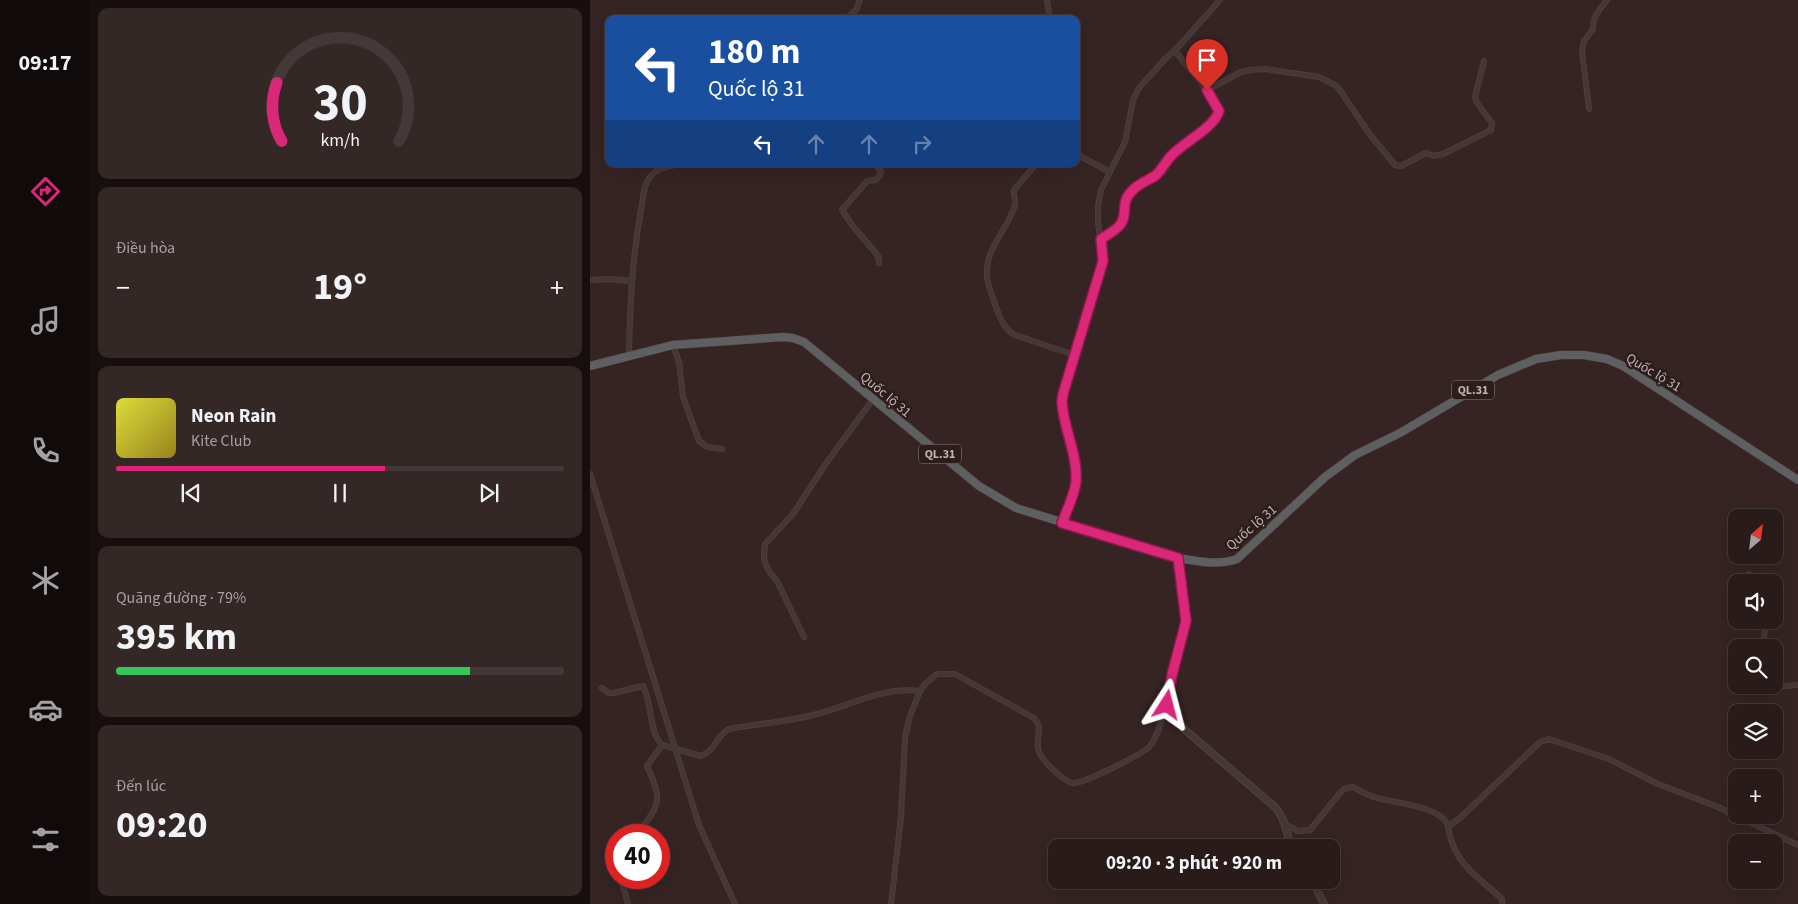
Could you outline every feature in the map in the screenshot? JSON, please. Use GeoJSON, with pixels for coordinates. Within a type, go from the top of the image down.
{"type":"FeatureCollection","features":[{"type":"Feature","properties":{"kind":"highway","name":"Quốc lộ 31"},"geometry":{"type":"LineString","coordinates":[[590,366],[673,345],[745,339],[793,338],[804,342],[979,486],[1016,508],[1164,552],[1178,558],[1218,563],[1228,563],[1236,559],[1324,477],[1359,453],[1400,433],[1498,375],[1536,359],[1561,355],[1600,358],[1623,366],[1798,480]]}},
{"type":"Feature","properties":{"kind":"street"},"geometry":{"type":"LineString","coordinates":[[850,15],[856,10],[860,0]]}},
{"type":"Feature","properties":{"kind":"street"},"geometry":{"type":"LineString","coordinates":[[1048,0],[1050,15]]}},
{"type":"Feature","properties":{"kind":"street"},"geometry":{"type":"LineString","coordinates":[[1062,523],[1076,482],[1075,457],[1064,416],[1062,400],[1103,261],[1098,222],[1099,197],[1125,142],[1136,94],[1144,81],[1175,51],[1220,0]]}},
{"type":"Feature","properties":{"kind":"street"},"geometry":{"type":"LineString","coordinates":[[1588,109],[1582,51],[1584,41],[1593,29],[1592,23],[1596,14],[1607,0]]}},
{"type":"Feature","properties":{"kind":"street"},"geometry":{"type":"LineString","coordinates":[[1101,239],[1122,222],[1126,198],[1130,192],[1155,175],[1172,155],[1217,116],[1219,111],[1207,90],[1175,51]]}},
{"type":"Feature","properties":{"kind":"street"},"geometry":{"type":"LineString","coordinates":[[1207,90],[1241,72],[1251,70],[1319,76],[1337,86],[1371,136],[1394,164],[1401,166],[1426,153],[1434,156],[1443,154],[1491,130],[1492,123],[1477,103],[1475,97],[1484,60]]}},
{"type":"Feature","properties":{"kind":"street"},"geometry":{"type":"LineString","coordinates":[[1080,156],[1110,172]]}},
{"type":"Feature","properties":{"kind":"street"},"geometry":{"type":"LineString","coordinates":[[629,356],[631,281],[637,231],[648,180],[659,169],[668,167]]}},
{"type":"Feature","properties":{"kind":"street"},"geometry":{"type":"LineString","coordinates":[[878,167],[881,170],[880,176],[876,180],[867,181],[842,210],[876,253],[880,263]]}},
{"type":"Feature","properties":{"kind":"street"},"geometry":{"type":"LineString","coordinates":[[1033,167],[1014,190],[1015,204],[990,252],[987,277],[1000,317],[1008,331],[1074,355]]}},
{"type":"Feature","properties":{"kind":"street"},"geometry":{"type":"LineString","coordinates":[[590,280],[631,281]]}},
{"type":"Feature","properties":{"kind":"street"},"geometry":{"type":"LineString","coordinates":[[673,345],[679,362],[683,397],[699,441],[707,447],[722,448]]}},
{"type":"Feature","properties":{"kind":"street"},"geometry":{"type":"LineString","coordinates":[[804,637],[777,581],[766,564],[764,558],[765,544],[793,514],[825,465],[873,399]]}},
{"type":"Feature","properties":{"kind":"street"},"geometry":{"type":"LineString","coordinates":[[590,474],[700,825],[735,904]]}},
{"type":"Feature","properties":{"kind":"street"},"geometry":{"type":"LineString","coordinates":[[891,904],[901,817],[905,736],[910,716],[920,691],[937,674],[955,674],[1034,718],[1040,727],[1037,746],[1039,753],[1056,773],[1072,783],[1078,783],[1104,772],[1145,750],[1153,741],[1158,731],[1167,705],[1172,675],[1186,621],[1178,558]]}},
{"type":"Feature","properties":{"kind":"street"},"geometry":{"type":"LineString","coordinates":[[1783,686],[1798,685]]}},
{"type":"Feature","properties":{"kind":"street"},"geometry":{"type":"LineString","coordinates":[[602,688],[613,694],[643,686],[651,709],[656,739],[662,745],[701,756],[705,755],[723,732],[729,730],[810,716],[898,690],[920,691]]}},
{"type":"Feature","properties":{"kind":"street"},"geometry":{"type":"LineString","coordinates":[[1167,705],[1184,729],[1275,807],[1282,815],[1288,839]]}},
{"type":"Feature","properties":{"kind":"street"},"geometry":{"type":"LineString","coordinates":[[1448,826],[1540,742],[1549,738],[1609,759],[1658,784],[1718,807],[1798,845]]}},
{"type":"Feature","properties":{"kind":"street"},"geometry":{"type":"LineString","coordinates":[[645,824],[657,807],[657,791],[647,766],[662,745]]}},
{"type":"Feature","properties":{"kind":"street"},"geometry":{"type":"LineString","coordinates":[[1286,825],[1298,831],[1310,830],[1340,793],[1344,789],[1353,787],[1373,797],[1418,807],[1444,818],[1460,861],[1502,898],[1502,904]]}},
{"type":"Feature","properties":{"kind":"street"},"geometry":{"type":"LineString","coordinates":[[624,889],[628,904]]}},
{"type":"Feature","properties":{"kind":"street"},"geometry":{"type":"LineString","coordinates":[[1316,889],[1324,904]]}},
{"type":"Feature","properties":{"kind":"route"},"geometry":{"type":"LineString","coordinates":[[1167,705],[1167,696],[1186,621],[1178,558],[1164,552],[1062,523],[1076,482],[1075,457],[1064,416],[1062,400],[1103,261],[1101,239],[1122,222],[1123,209],[1130,192],[1155,175],[1172,155],[1217,116],[1219,111],[1207,90]]}}]}
